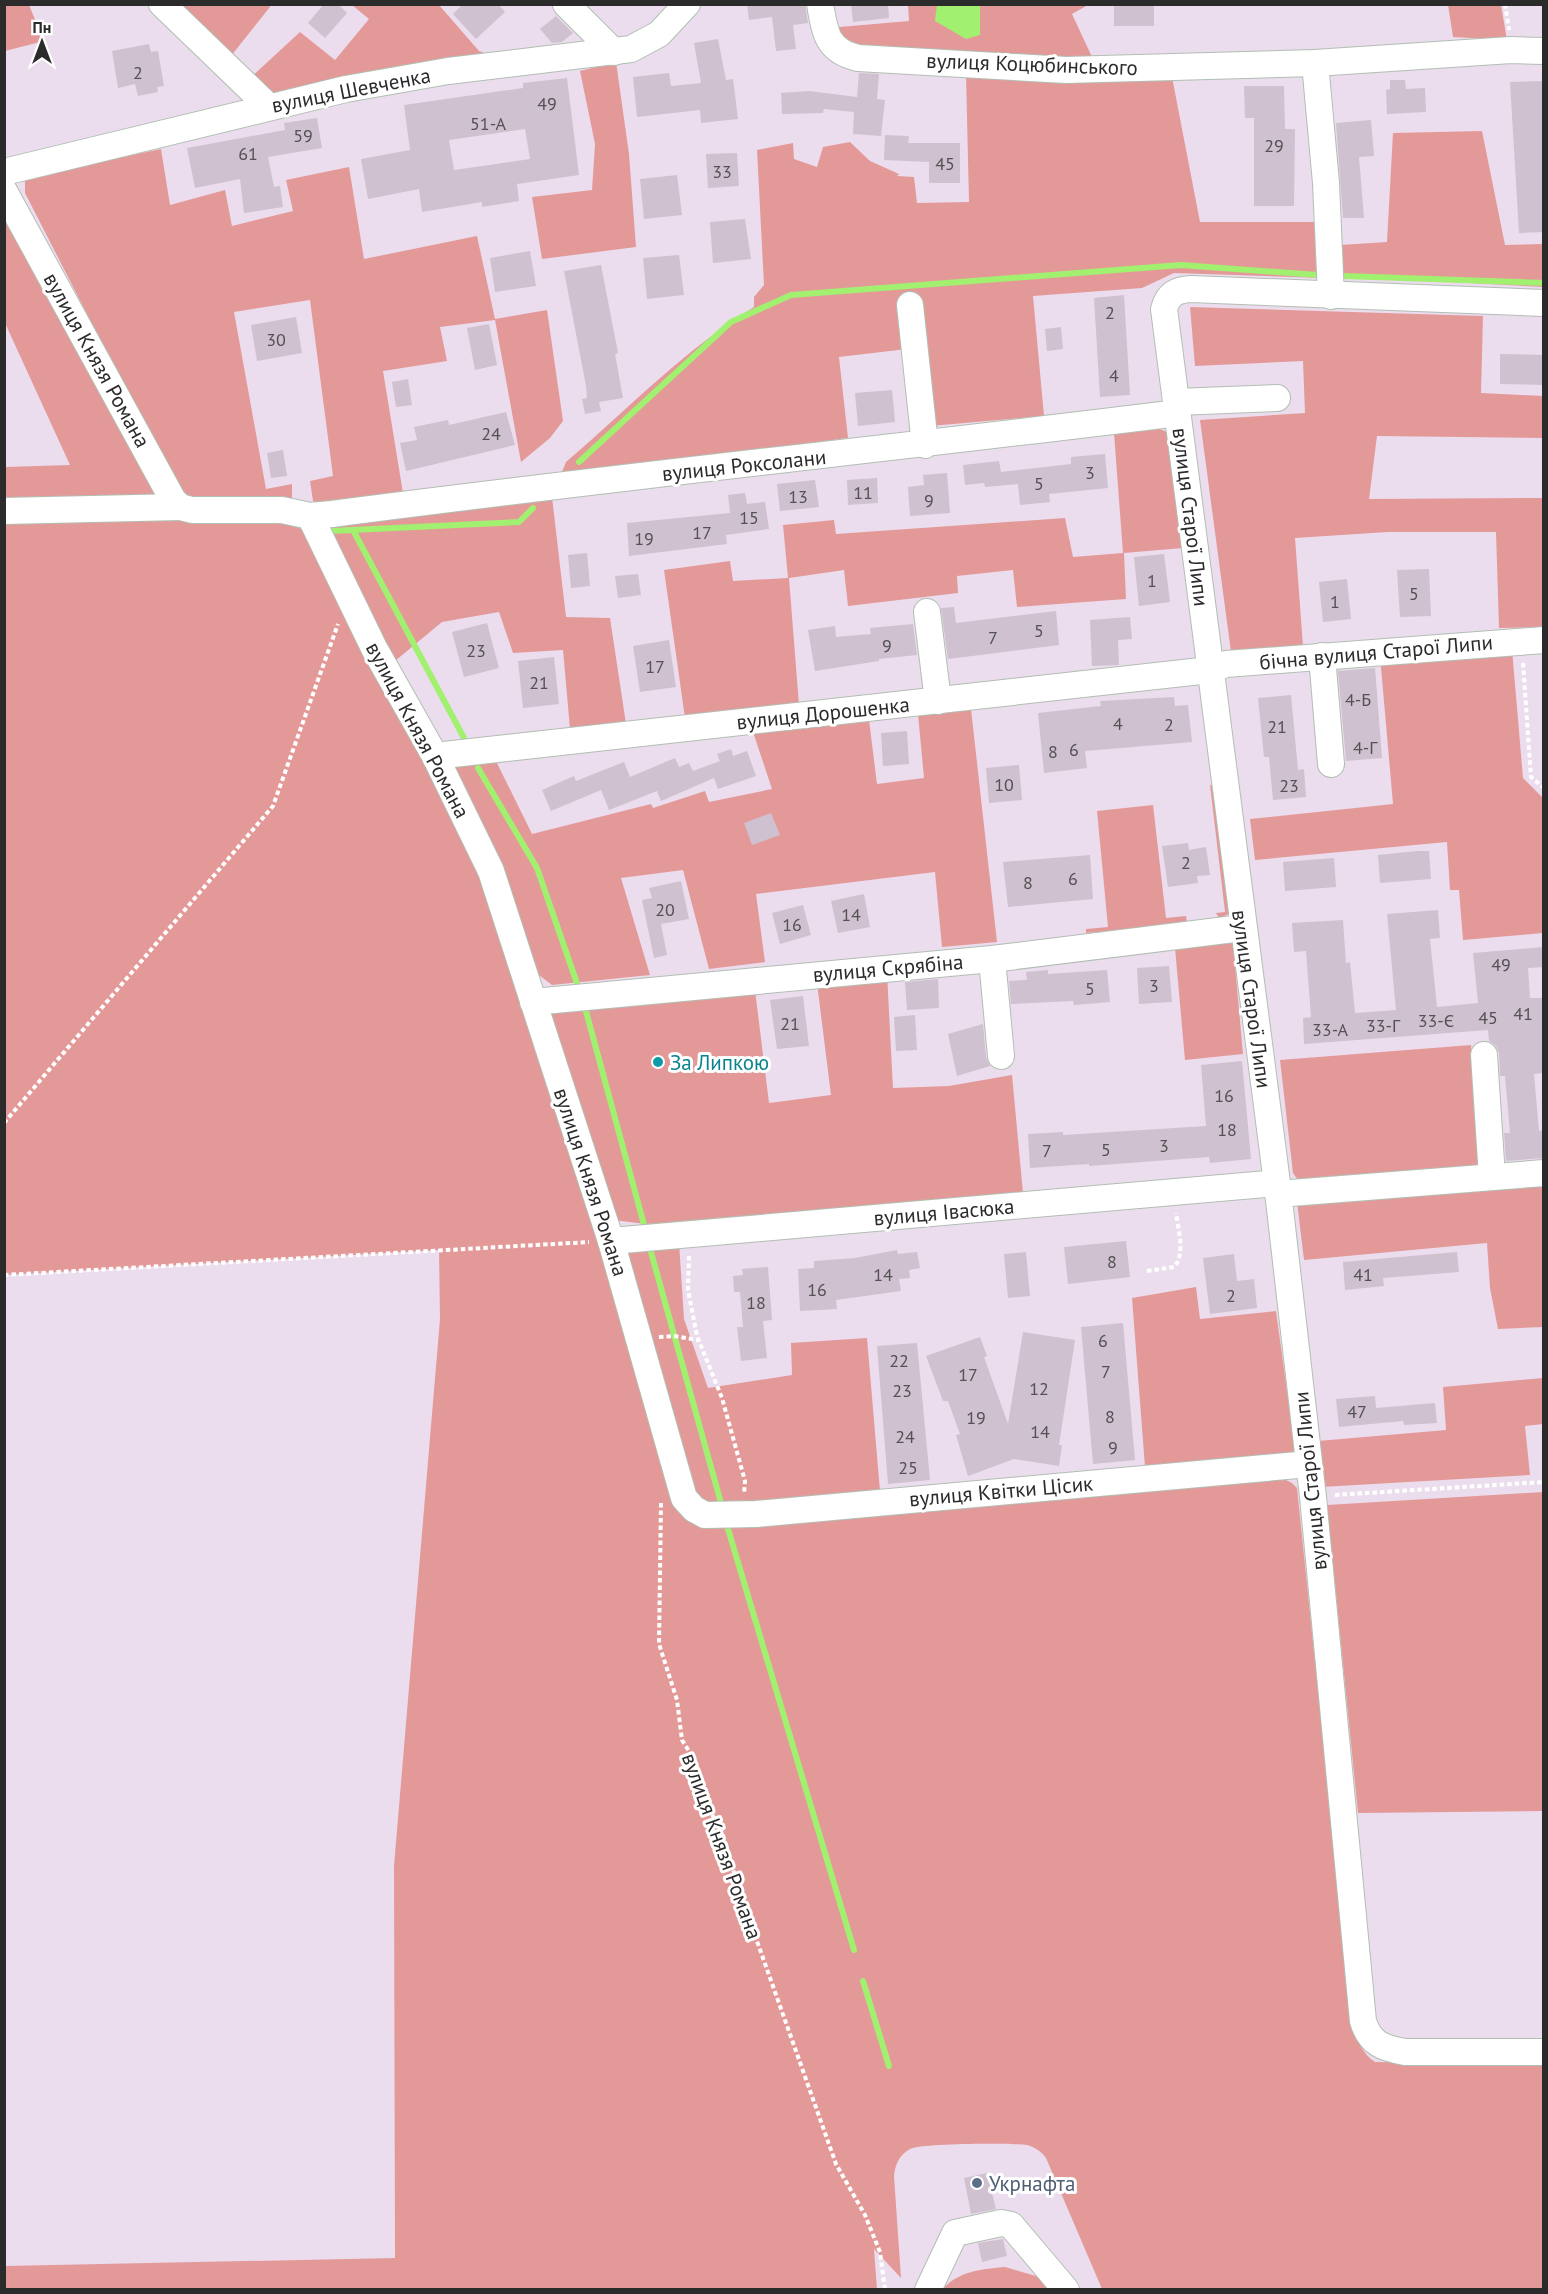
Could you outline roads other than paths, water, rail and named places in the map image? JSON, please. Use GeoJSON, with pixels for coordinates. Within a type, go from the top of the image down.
{"type":"FeatureCollection","features":[{"type":"Feature","properties":{"kind":"street"},"geometry":{"type":"LineString","coordinates":[[162,4],[268,106]]}},
{"type":"Feature","properties":{"kind":"street"},"geometry":{"type":"LineString","coordinates":[[566,4],[614,52]]}},
{"type":"Feature","properties":{"kind":"street","name":"вулиця Шевченка"},"geometry":{"type":"LineString","coordinates":[[4,172],[268,106],[346,89],[448,71],[631,49],[659,34],[687,4]]}},
{"type":"Feature","properties":{"kind":"street","name":"вулиця Коцюбинського"},"geometry":{"type":"LineString","coordinates":[[820,4],[825,32],[835,48],[843,54],[858,58],[1066,70],[1316,63],[1511,50],[1544,51]]}},
{"type":"Feature","properties":{"kind":"street"},"geometry":{"type":"LineString","coordinates":[[1316,63],[1326,183],[1331,296]]}},
{"type":"Feature","properties":{"kind":"street","name":"вулиця Князя Романа"},"geometry":{"type":"LineString","coordinates":[[4,191],[168,493],[180,507]]}},
{"type":"Feature","properties":{"kind":"street","name":"вулиця Старої Липи"},"geometry":{"type":"LineString","coordinates":[[1544,303],[1191,289],[1173,293],[1164,309],[1242,928],[1278,1188],[1313,1497],[1363,2021],[1373,2042],[1385,2048],[1404,2052],[1544,2052]]}},
{"type":"Feature","properties":{"kind":"street"},"geometry":{"type":"LineString","coordinates":[[910,305],[925,445]]}},
{"type":"Feature","properties":{"kind":"street","name":"вулиця Роксолани"},"geometry":{"type":"LineString","coordinates":[[310,516],[540,487],[925,445],[1177,407],[1277,398]]}},
{"type":"Feature","properties":{"kind":"street"},"geometry":{"type":"LineString","coordinates":[[4,511],[180,507],[192,510],[282,510],[310,516]]}},
{"type":"Feature","properties":{"kind":"street","name":"вулиця Князя Романа"},"geometry":{"type":"LineString","coordinates":[[310,516],[374,648],[435,756],[491,871],[533,1002],[634,1239],[641,1342],[663,1418],[676,1476],[684,1498],[694,1509]]}},
{"type":"Feature","properties":{"kind":"street"},"geometry":{"type":"LineString","coordinates":[[927,612],[938,701]]}},
{"type":"Feature","properties":{"kind":"street","name":"бічна вулиця Старої Липи"},"geometry":{"type":"LineString","coordinates":[[1210,670],[1226,664],[1532,640]]}},
{"type":"Feature","properties":{"kind":"street"},"geometry":{"type":"LineString","coordinates":[[1322,656],[1331,764]]}},
{"type":"Feature","properties":{"kind":"street","name":"вулиця Дорошенка"},"geometry":{"type":"LineString","coordinates":[[435,756],[1210,670]]}},
{"type":"Feature","properties":{"kind":"street","name":"вулиця Скрябіна"},"geometry":{"type":"LineString","coordinates":[[533,1002],[992,958],[1242,928]]}},
{"type":"Feature","properties":{"kind":"street"},"geometry":{"type":"LineString","coordinates":[[992,958],[1001,1056]]}},
{"type":"Feature","properties":{"kind":"street"},"geometry":{"type":"LineString","coordinates":[[1484,1055],[1492,1177]]}},
{"type":"Feature","properties":{"kind":"street","name":"вулиця Івасюка"},"geometry":{"type":"LineString","coordinates":[[634,1239],[1174,1192],[1544,1173]]}},
{"type":"Feature","properties":{"kind":"street","name":"вулиця Квітки Цісик"},"geometry":{"type":"LineString","coordinates":[[694,1509],[705,1515],[738,1514],[1309,1464]]}},
{"type":"Feature","properties":{"kind":"street"},"geometry":{"type":"LineString","coordinates":[[928,2289],[955,2233],[1006,2223],[1015,2228],[1066,2289]]}},
{"type":"Feature","properties":{"kind":"waterway"},"geometry":{"type":"LineString","coordinates":[[579,462],[731,322],[791,295],[1181,265],[1318,275]]}},
{"type":"Feature","properties":{"kind":"waterway"},"geometry":{"type":"LineString","coordinates":[[1344,276],[1544,283]]}},
{"type":"Feature","properties":{"kind":"waterway"},"geometry":{"type":"LineString","coordinates":[[331,531],[519,522],[533,508]]}},
{"type":"Feature","properties":{"kind":"waterway"},"geometry":{"type":"LineString","coordinates":[[353,530],[464,738]]}},
{"type":"Feature","properties":{"kind":"waterway"},"geometry":{"type":"LineString","coordinates":[[478,768],[537,868],[580,992]]}},
{"type":"Feature","properties":{"kind":"waterway"},"geometry":{"type":"LineString","coordinates":[[584,1004],[646,1232]]}},
{"type":"Feature","properties":{"kind":"waterway"},"geometry":{"type":"LineString","coordinates":[[649,1245],[723,1510]]}},
{"type":"Feature","properties":{"kind":"waterway"},"geometry":{"type":"LineString","coordinates":[[725,1519],[854,1950]]}},
{"type":"Feature","properties":{"kind":"waterway"},"geometry":{"type":"LineString","coordinates":[[863,1981],[889,2066]]}},
{"type":"Feature","properties":{"kind":"place","name":"За Липкою"},"geometry":{"type":"Point","coordinates":[658,1062]}},
{"type":"Feature","properties":{"kind":"place","name":"Укрнафта"},"geometry":{"type":"Point","coordinates":[977,2183]}}]}
